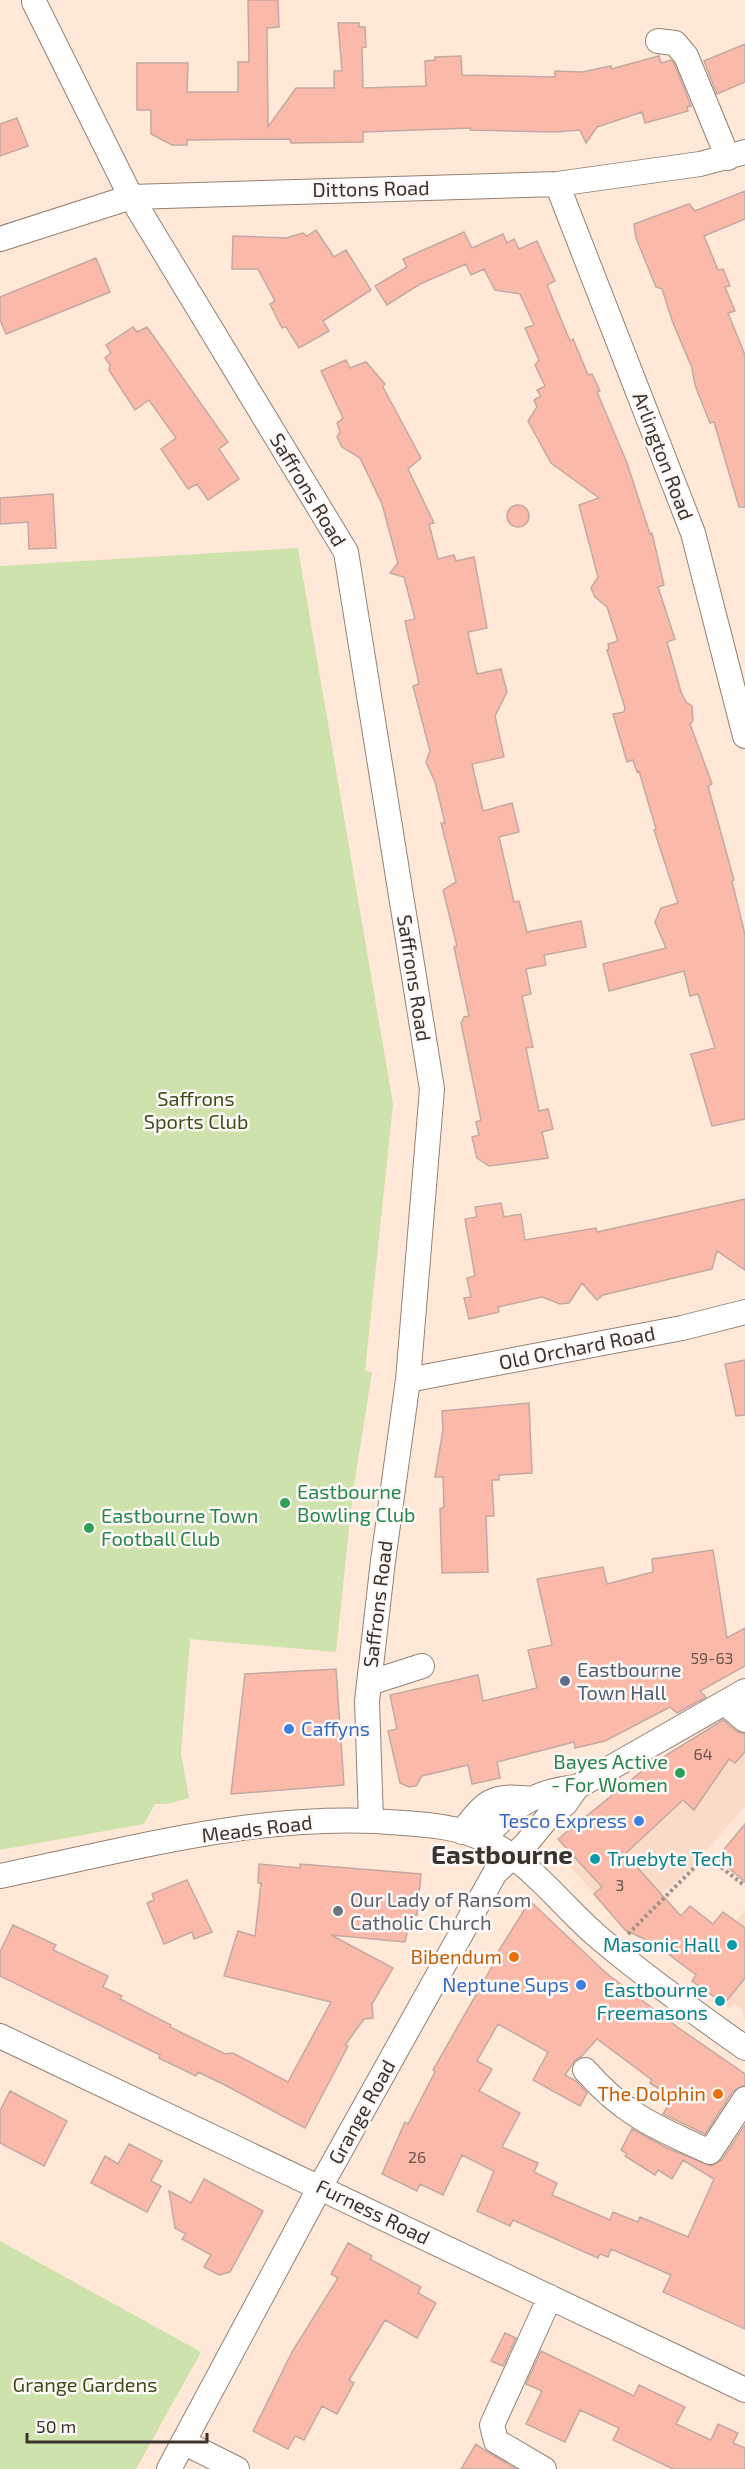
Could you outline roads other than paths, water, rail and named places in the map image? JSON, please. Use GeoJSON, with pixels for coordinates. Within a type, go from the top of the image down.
{"type":"FeatureCollection","features":[{"type":"Feature","properties":{"kind":"street","name":"Saffrons Road"},"geometry":{"type":"LineString","coordinates":[[34,2],[131,197],[346,552],[432,1089],[408,1380],[367,1701],[371,1820]]}},
{"type":"Feature","properties":{"kind":"street"},"geometry":{"type":"LineString","coordinates":[[658,40],[675,43],[686,56],[736,155]]}},
{"type":"Feature","properties":{"kind":"street","name":"Dittons Road"},"geometry":{"type":"LineString","coordinates":[[0,239],[131,197],[557,184],[700,164],[736,155]]}},
{"type":"Feature","properties":{"kind":"street","name":"Arlington Road"},"geometry":{"type":"LineString","coordinates":[[557,184],[693,533],[745,736]]}},
{"type":"Feature","properties":{"kind":"street","name":"Old Orchard Road"},"geometry":{"type":"LineString","coordinates":[[408,1380],[682,1328],[745,1312]]}},
{"type":"Feature","properties":{"kind":"street"},"geometry":{"type":"LineString","coordinates":[[369,1683],[422,1666]]}},
{"type":"Feature","properties":{"kind":"street"},"geometry":{"type":"LineString","coordinates":[[473,1835],[531,1799],[554,1789],[577,1788],[735,1697],[745,1720]]}},
{"type":"Feature","properties":{"kind":"street","name":"Grange Road"},"geometry":{"type":"LineString","coordinates":[[169,2469],[320,2187],[495,1874],[511,1856],[525,1845],[548,1817],[565,1804],[577,1788]]}},
{"type":"Feature","properties":{"kind":"street","name":"Meads Road"},"geometry":{"type":"LineString","coordinates":[[0,1876],[246,1827],[289,1822],[371,1820],[431,1825],[473,1835],[511,1856],[643,1975],[745,2048]]}},
{"type":"Feature","properties":{"kind":"street","name":"Furness Road"},"geometry":{"type":"LineString","coordinates":[[0,2036],[745,2390]]}},
{"type":"Feature","properties":{"kind":"street"},"geometry":{"type":"LineString","coordinates":[[585,2070],[607,2096],[631,2114],[710,2152],[745,2099]]}},
{"type":"Feature","properties":{"kind":"street"},"geometry":{"type":"LineString","coordinates":[[544,2469],[496,2441],[492,2425],[550,2297]]}},
{"type":"Feature","properties":{"kind":"street"},"geometry":{"type":"LineString","coordinates":[[183,2442],[237,2469]]}},
{"type":"Feature","properties":{"kind":"place","name":"Eastbourne Bowling Club"},"geometry":{"type":"Point","coordinates":[285,1503]}},
{"type":"Feature","properties":{"kind":"place","name":"Eastbourne Town Football Club"},"geometry":{"type":"Point","coordinates":[89,1528]}},
{"type":"Feature","properties":{"kind":"place","name":"Eastbourne Town Hall"},"geometry":{"type":"Point","coordinates":[565,1681]}},
{"type":"Feature","properties":{"kind":"place","name":"Caffyns"},"geometry":{"type":"Point","coordinates":[289,1729]}},
{"type":"Feature","properties":{"kind":"place","name":"Bayes Active - For Women"},"geometry":{"type":"Point","coordinates":[680,1773]}},
{"type":"Feature","properties":{"kind":"place","name":"Tesco Express"},"geometry":{"type":"Point","coordinates":[639,1821]}},
{"type":"Feature","properties":{"kind":"place","name":"Truebyte Tech"},"geometry":{"type":"Point","coordinates":[595,1859]}},
{"type":"Feature","properties":{"kind":"place","name":"Our Lady of Ransom Catholic Church"},"geometry":{"type":"Point","coordinates":[338,1911]}},
{"type":"Feature","properties":{"kind":"place","name":"Masonic Hall"},"geometry":{"type":"Point","coordinates":[732,1945]}},
{"type":"Feature","properties":{"kind":"place","name":"Bibendum"},"geometry":{"type":"Point","coordinates":[514,1957]}},
{"type":"Feature","properties":{"kind":"place","name":"Neptune Sups"},"geometry":{"type":"Point","coordinates":[581,1985]}},
{"type":"Feature","properties":{"kind":"place","name":"Eastbourne Freemasons"},"geometry":{"type":"Point","coordinates":[720,2001]}},
{"type":"Feature","properties":{"kind":"place","name":"The Dolphin"},"geometry":{"type":"Point","coordinates":[718,2094]}},
{"type":"Feature","properties":{"kind":"district","name":"Eastbourne"},"geometry":{"type":"Point","coordinates":[502,1855]}},
{"type":"Feature","properties":{"kind":"park label","name":"Saffrons Sports Club"},"geometry":{"type":"Point","coordinates":[196,1110]}},
{"type":"Feature","properties":{"kind":"park label","name":"Grange Gardens"},"geometry":{"type":"Point","coordinates":[85,2385]}}]}
